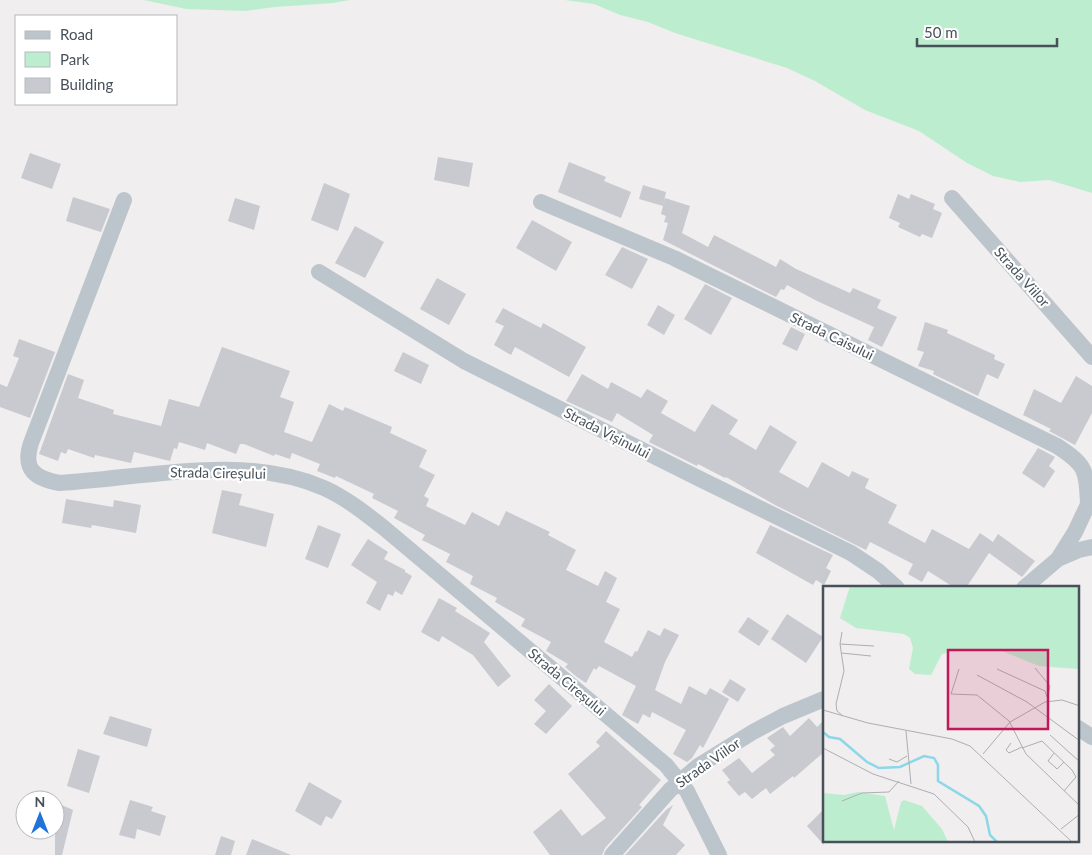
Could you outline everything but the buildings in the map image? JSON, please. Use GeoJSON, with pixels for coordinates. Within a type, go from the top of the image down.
{"type":"FeatureCollection","features":[{"type":"Feature","properties":{"kind":"street","name":"Strada Viilor"},"geometry":{"type":"LineString","coordinates":[[952,198],[1092,357]]}},
{"type":"Feature","properties":{"kind":"street","name":"Strada Cireșului"},"geometry":{"type":"LineString","coordinates":[[124,200],[31,443],[28,462],[36,475],[49,481],[60,482],[161,473],[254,471],[294,478],[325,488],[348,500],[384,528],[666,765],[687,791],[719,855]]}},
{"type":"Feature","properties":{"kind":"street","name":"Strada Caisului"},"geometry":{"type":"LineString","coordinates":[[541,202],[674,258],[1057,446],[1075,458],[1084,470],[1090,500]]}},
{"type":"Feature","properties":{"kind":"street","name":"Strada Vișinului"},"geometry":{"type":"LineString","coordinates":[[319,272],[464,361],[851,553],[878,571],[895,586]]}},
{"type":"Feature","properties":{"kind":"street"},"geometry":{"type":"LineString","coordinates":[[1058,560],[1075,532],[1090,500]]}},
{"type":"Feature","properties":{"kind":"street"},"geometry":{"type":"LineString","coordinates":[[1026,586],[1058,560],[1085,549]]}},
{"type":"Feature","properties":{"kind":"street","name":"Strada Viilor"},"geometry":{"type":"LineString","coordinates":[[612,855],[680,780],[698,766],[783,716],[823,699]]}},
{"type":"Feature","properties":{"kind":"street"},"geometry":{"type":"LineString","coordinates":[[1080,729],[1092,737]]}},
{"type":"Feature","properties":{"kind":"green space"},"geometry":{"type":"Polygon","coordinates":[[[144,0],[350,0],[245,11],[186,9],[144,0]]]}},
{"type":"Feature","properties":{"kind":"green space"},"geometry":{"type":"Polygon","coordinates":[[[565,0],[1092,0],[1092,193],[1049,180],[1020,182],[993,176],[967,163],[919,131],[865,110],[815,81],[787,68],[675,33],[648,22],[620,15],[594,4],[565,0]]]}}]}
